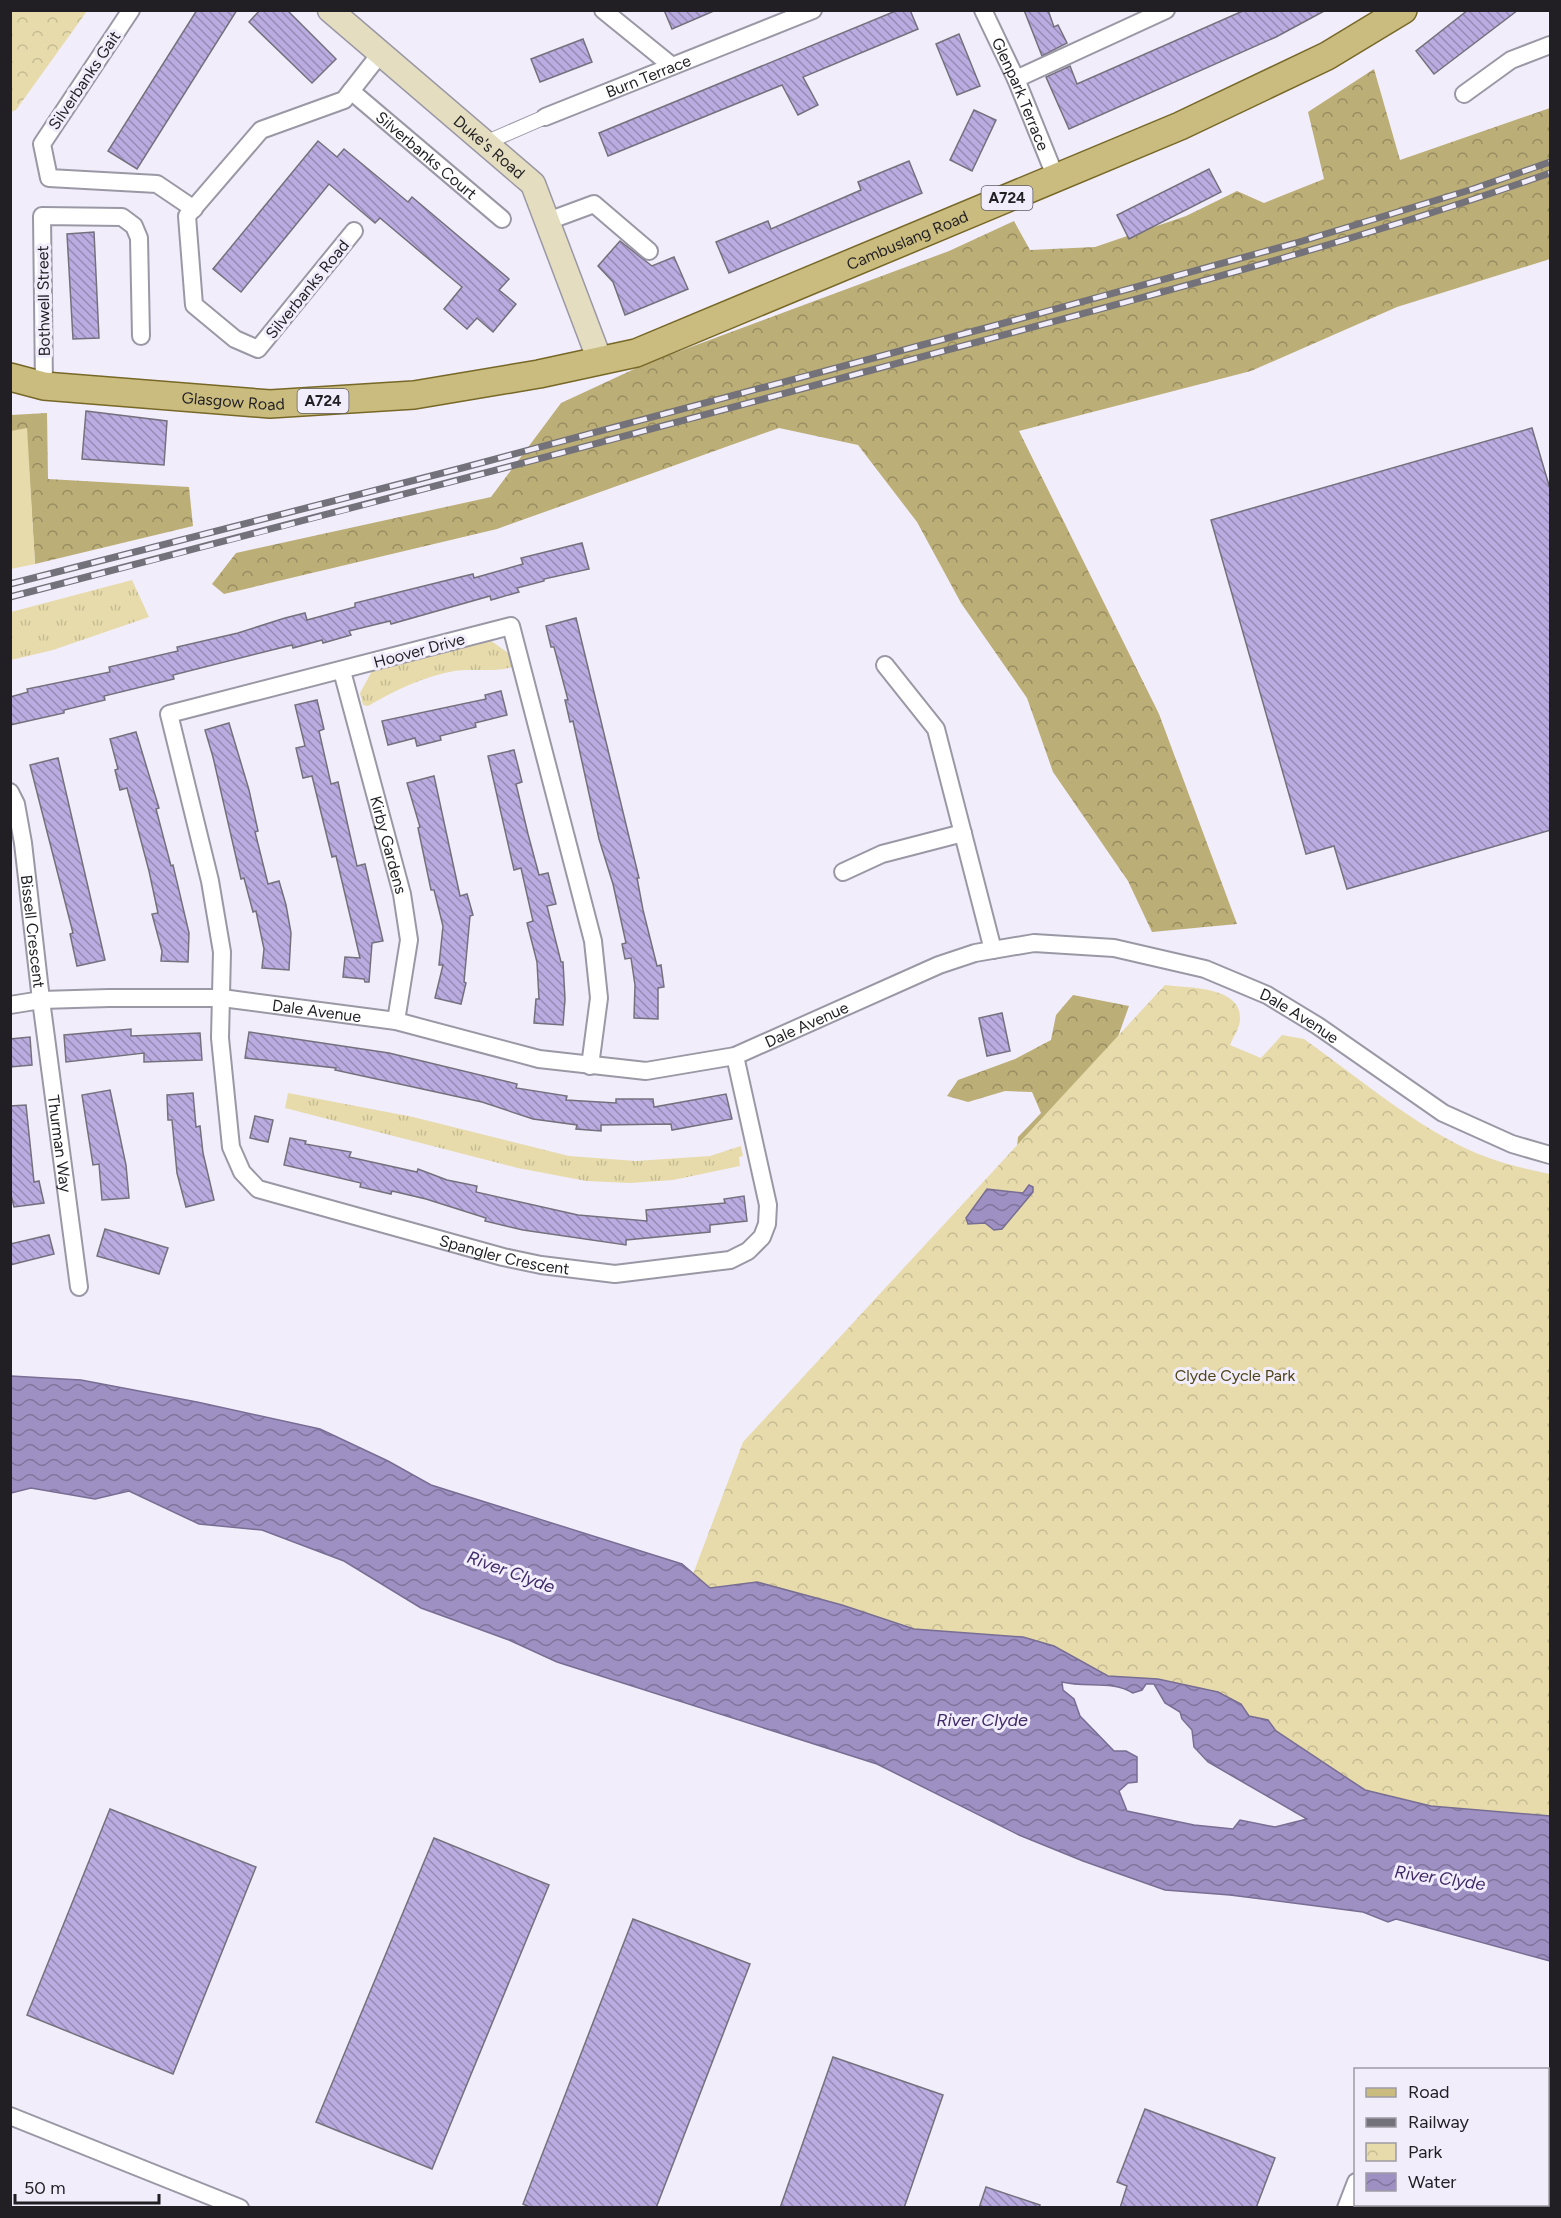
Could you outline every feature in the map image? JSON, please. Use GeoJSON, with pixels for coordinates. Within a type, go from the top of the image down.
{"type":"FeatureCollection","features":[{"type":"Feature","properties":{"kind":"main road","name":"Duke's Road"},"geometry":{"type":"LineString","coordinates":[[330,10],[533,184],[600,361]]}},
{"type":"Feature","properties":{"kind":"main road","name":"Cambuslang Road"},"geometry":{"type":"LineString","coordinates":[[600,361],[636,353],[1180,126],[1327,56],[1388,14]]}},
{"type":"Feature","properties":{"kind":"main road","name":"Glasgow Road"},"geometry":{"type":"LineString","coordinates":[[10,377],[44,386],[270,404],[414,395],[600,361]]}},
{"type":"Feature","properties":{"kind":"main road","name":"Glasgow Road"},"geometry":{"type":"LineString","coordinates":[[10,390],[44,386]]}},
{"type":"Feature","properties":{"kind":"street","name":"Silverbanks Gait"},"geometry":{"type":"LineString","coordinates":[[131,10],[42,144],[49,178],[157,184],[194,209]]}},
{"type":"Feature","properties":{"kind":"street"},"geometry":{"type":"LineString","coordinates":[[603,10],[672,66]]}},
{"type":"Feature","properties":{"kind":"street","name":"Burn Terrace"},"geometry":{"type":"LineString","coordinates":[[485,143],[813,10]]}},
{"type":"Feature","properties":{"kind":"street","name":"Glenpark Terrace"},"geometry":{"type":"LineString","coordinates":[[983,10],[1016,80],[1056,178]]}},
{"type":"Feature","properties":{"kind":"street"},"geometry":{"type":"LineString","coordinates":[[1016,80],[1166,10]]}},
{"type":"Feature","properties":{"kind":"street"},"geometry":{"type":"LineString","coordinates":[[1464,94],[1511,60],[1551,45]]}},
{"type":"Feature","properties":{"kind":"street","name":"Silverbanks Road"},"geometry":{"type":"LineString","coordinates":[[354,231],[258,349],[235,339],[194,305],[187,216],[261,130],[344,100],[380,54]]}},
{"type":"Feature","properties":{"kind":"street","name":"Silverbanks Court"},"geometry":{"type":"LineString","coordinates":[[351,91],[502,219]]}},
{"type":"Feature","properties":{"kind":"street"},"geometry":{"type":"LineString","coordinates":[[548,221],[594,204],[649,251]]}},
{"type":"Feature","properties":{"kind":"street","name":"Bothwell Street"},"geometry":{"type":"LineString","coordinates":[[44,386],[42,216],[122,217],[134,226],[139,238],[141,336]]}},
{"type":"Feature","properties":{"kind":"street","name":"Hoover Drive"},"geometry":{"type":"LineString","coordinates":[[222,998],[222,952],[210,881],[170,714],[511,626],[593,941],[599,999],[590,1066]]}},
{"type":"Feature","properties":{"kind":"street"},"geometry":{"type":"LineString","coordinates":[[885,665],[936,729],[993,950]]}},
{"type":"Feature","properties":{"kind":"street","name":"Kirby Gardens"},"geometry":{"type":"LineString","coordinates":[[342,671],[402,894],[409,940],[396,1021]]}},
{"type":"Feature","properties":{"kind":"street","name":"Bissell Crescent"},"geometry":{"type":"LineString","coordinates":[[10,792],[16,804],[23,843],[41,1000]]}},
{"type":"Feature","properties":{"kind":"street"},"geometry":{"type":"LineString","coordinates":[[843,873],[882,854],[963,833]]}},
{"type":"Feature","properties":{"kind":"street","name":"Dale Avenue"},"geometry":{"type":"LineString","coordinates":[[10,1005],[41,1000],[222,998],[396,1021],[539,1059],[646,1071],[735,1056],[939,965],[993,950],[1034,943],[1114,948],[1205,969],[1267,995],[1443,1113],[1512,1144],[1551,1155]]}},
{"type":"Feature","properties":{"kind":"street","name":"Spangler Crescent"},"geometry":{"type":"LineString","coordinates":[[222,998],[220,1038],[231,1147],[242,1172],[258,1189],[503,1257],[605,1273],[615,1274],[730,1260],[748,1251],[762,1237],[767,1224],[768,1205],[735,1056]]}},
{"type":"Feature","properties":{"kind":"street","name":"Thurman Way"},"geometry":{"type":"LineString","coordinates":[[41,1000],[79,1287]]}},
{"type":"Feature","properties":{"kind":"street"},"geometry":{"type":"LineString","coordinates":[[10,2116],[240,2208]]}},
{"type":"Feature","properties":{"kind":"street"},"geometry":{"type":"LineString","coordinates":[[1346,2208],[1354,2187]]}},
{"type":"Feature","properties":{"kind":"green space"},"geometry":{"type":"Polygon","coordinates":[[[11,10],[87,11],[16,110],[11,112],[11,10]]]}},
{"type":"Feature","properties":{"kind":"green space"},"geometry":{"type":"Polygon","coordinates":[[[1374,69],[1400,160],[1550,108],[1550,259],[1397,307],[1251,371],[1019,431],[1159,714],[1237,924],[1152,932],[1128,881],[1053,772],[1027,698],[961,603],[917,522],[858,445],[779,428],[497,529],[224,594],[212,584],[236,553],[491,497],[561,403],[645,364],[949,251],[1014,221],[1030,250],[1095,247],[1186,216],[1237,191],[1264,203],[1324,179],[1308,112],[1374,69]]]}},
{"type":"Feature","properties":{"kind":"green space"},"geometry":{"type":"Polygon","coordinates":[[[47,413],[48,479],[189,487],[193,526],[35,564],[29,469],[11,462],[11,415],[47,413]]]}},
{"type":"Feature","properties":{"kind":"green space"},"geometry":{"type":"Polygon","coordinates":[[[27,428],[35,564],[11,569],[11,431],[27,428]]]}},
{"type":"Feature","properties":{"kind":"green space"},"geometry":{"type":"Polygon","coordinates":[[[132,580],[149,617],[53,650],[11,660],[11,612],[132,580]]]}},
{"type":"Feature","properties":{"kind":"green space"},"geometry":{"type":"Polygon","coordinates":[[[490,640],[511,655],[513,666],[502,669],[461,670],[431,677],[368,706],[363,705],[360,693],[372,671],[490,640]]]}},
{"type":"Feature","properties":{"kind":"green space","name":"Clyde Cycle Park"},"geometry":{"type":"Polygon","coordinates":[[[1165,985],[1199,988],[1232,1000],[1238,1008],[1240,1022],[1230,1045],[1261,1058],[1282,1035],[1304,1039],[1387,1100],[1453,1142],[1494,1160],[1550,1174],[1550,1816],[1431,1806],[1365,1790],[1276,1731],[1268,1720],[1249,1716],[1241,1704],[1218,1692],[1158,1679],[1108,1676],[1054,1646],[1023,1637],[914,1629],[842,1605],[727,1585],[710,1588],[693,1574],[743,1442],[1165,985]]]}},
{"type":"Feature","properties":{"kind":"green space"},"geometry":{"type":"Polygon","coordinates":[[[1073,995],[1129,1006],[1105,1073],[1015,1165],[1018,1137],[1041,1113],[1032,1092],[1005,1091],[968,1102],[947,1096],[958,1080],[1015,1059],[1051,1040],[1056,1015],[1073,995]]]}},
{"type":"Feature","properties":{"kind":"green space"},"geometry":{"type":"Polygon","coordinates":[[[288,1093],[413,1117],[569,1156],[636,1161],[710,1156],[741,1146],[743,1156],[739,1157],[740,1166],[673,1180],[630,1183],[586,1181],[518,1168],[285,1108],[288,1093]]]}},
{"type":"Feature","properties":{"kind":"water"},"geometry":{"type":"Polygon","coordinates":[[[1029,1185],[1033,1187],[1033,1192],[1002,1229],[994,1230],[985,1223],[968,1224],[966,1218],[987,1189],[1023,1193],[1029,1185]]]}},
{"type":"Feature","properties":{"kind":"water","name":"River Clyde"},"geometry":{"type":"Polygon","coordinates":[[[11,1376],[81,1380],[320,1429],[388,1461],[431,1485],[682,1564],[710,1588],[757,1582],[842,1605],[914,1629],[1023,1637],[1054,1646],[1108,1676],[1158,1679],[1218,1692],[1241,1704],[1249,1716],[1268,1720],[1276,1731],[1365,1790],[1431,1806],[1550,1816],[1550,1961],[1396,1919],[1388,1922],[1363,1912],[1230,1895],[1165,1890],[1019,1835],[877,1764],[557,1662],[509,1640],[421,1608],[344,1561],[262,1530],[199,1524],[129,1491],[95,1499],[31,1488],[11,1493],[11,1376]],[[1062,1682],[1063,1690],[1074,1699],[1080,1716],[1114,1751],[1126,1751],[1137,1757],[1137,1782],[1128,1783],[1119,1791],[1127,1811],[1194,1825],[1233,1829],[1240,1820],[1275,1827],[1307,1819],[1208,1762],[1194,1747],[1192,1730],[1182,1719],[1180,1712],[1165,1703],[1154,1684],[1146,1684],[1142,1690],[1133,1693],[1107,1685],[1062,1682]]]}},
{"type":"Feature","properties":{"kind":"building"},"geometry":{"type":"Polygon","coordinates":[[[197,10],[237,10],[137,169],[108,151],[197,10]]]}},
{"type":"Feature","properties":{"kind":"building"},"geometry":{"type":"Polygon","coordinates":[[[260,10],[287,10],[336,59],[312,83],[249,22],[260,10]]]}},
{"type":"Feature","properties":{"kind":"building"},"geometry":{"type":"Polygon","coordinates":[[[664,10],[716,10],[672,29],[664,10]]]}},
{"type":"Feature","properties":{"kind":"building"},"geometry":{"type":"Polygon","coordinates":[[[898,10],[910,10],[918,29],[803,77],[818,105],[798,115],[782,85],[608,156],[599,133],[898,10]]]}},
{"type":"Feature","properties":{"kind":"building"},"geometry":{"type":"Polygon","coordinates":[[[1024,10],[1048,10],[1054,27],[1058,25],[1067,43],[1042,56],[1024,10]]]}},
{"type":"Feature","properties":{"kind":"building"},"geometry":{"type":"Polygon","coordinates":[[[1245,10],[1326,10],[1276,37],[1069,129],[1046,77],[1070,66],[1077,84],[1245,10]]]}},
{"type":"Feature","properties":{"kind":"building"},"geometry":{"type":"Polygon","coordinates":[[[1468,10],[1518,10],[1434,74],[1416,51],[1468,10]]]}},
{"type":"Feature","properties":{"kind":"building"},"geometry":{"type":"Polygon","coordinates":[[[959,34],[980,86],[957,95],[936,44],[959,34]]]}},
{"type":"Feature","properties":{"kind":"building"},"geometry":{"type":"Polygon","coordinates":[[[583,39],[592,62],[540,82],[531,59],[583,39]]]}},
{"type":"Feature","properties":{"kind":"building"},"geometry":{"type":"Polygon","coordinates":[[[974,110],[996,120],[972,171],[950,160],[974,110]]]}},
{"type":"Feature","properties":{"kind":"building"},"geometry":{"type":"Polygon","coordinates":[[[318,141],[337,157],[344,149],[408,202],[412,197],[509,279],[499,290],[516,304],[493,332],[477,318],[467,329],[444,309],[462,287],[380,218],[375,223],[329,184],[241,292],[213,269],[318,141]]]}},
{"type":"Feature","properties":{"kind":"building"},"geometry":{"type":"Polygon","coordinates":[[[909,161],[922,193],[729,273],[716,242],[768,221],[771,229],[861,190],[858,182],[909,161]]]}},
{"type":"Feature","properties":{"kind":"building"},"geometry":{"type":"Polygon","coordinates":[[[1209,169],[1221,192],[1129,239],[1117,215],[1209,169]]]}},
{"type":"Feature","properties":{"kind":"building"},"geometry":{"type":"Polygon","coordinates":[[[94,232],[99,338],[73,339],[67,234],[94,232]]]}},
{"type":"Feature","properties":{"kind":"building"},"geometry":{"type":"Polygon","coordinates":[[[620,241],[652,266],[674,257],[688,289],[625,315],[613,282],[598,266],[620,241]]]}},
{"type":"Feature","properties":{"kind":"building"},"geometry":{"type":"Polygon","coordinates":[[[86,411],[167,421],[164,465],[82,459],[86,411]]]}},
{"type":"Feature","properties":{"kind":"building"},"geometry":{"type":"Polygon","coordinates":[[[1532,428],[1551,492],[1551,830],[1347,889],[1334,846],[1306,854],[1211,520],[1532,428]]]}},
{"type":"Feature","properties":{"kind":"building"},"geometry":{"type":"Polygon","coordinates":[[[582,543],[589,569],[544,579],[544,581],[517,588],[519,592],[491,600],[490,596],[391,624],[390,621],[349,631],[351,635],[323,643],[322,640],[293,648],[292,645],[173,675],[174,679],[104,696],[105,700],[64,710],[64,713],[10,725],[10,697],[28,692],[27,689],[110,672],[109,667],[178,651],[177,647],[238,633],[305,613],[307,620],[355,607],[355,603],[473,574],[474,578],[523,564],[521,558],[582,543]]]}},
{"type":"Feature","properties":{"kind":"building"},"geometry":{"type":"Polygon","coordinates":[[[576,618],[639,878],[637,878],[643,910],[657,966],[661,965],[664,987],[658,988],[658,1019],[634,1018],[635,985],[631,958],[625,959],[622,944],[626,943],[613,884],[599,839],[573,721],[570,722],[565,700],[568,700],[546,626],[576,618]]]}},
{"type":"Feature","properties":{"kind":"building"},"geometry":{"type":"Polygon","coordinates":[[[501,691],[507,715],[475,723],[476,727],[440,736],[441,740],[417,746],[415,738],[388,745],[382,721],[486,699],[485,695],[501,691]]]}},
{"type":"Feature","properties":{"kind":"building"},"geometry":{"type":"Polygon","coordinates":[[[317,700],[324,729],[319,731],[331,784],[338,782],[357,866],[365,864],[383,941],[372,943],[369,982],[365,982],[364,979],[343,977],[345,957],[360,958],[336,856],[332,857],[312,776],[303,778],[296,748],[305,746],[295,705],[317,700]]]}},
{"type":"Feature","properties":{"kind":"building"},"geometry":{"type":"Polygon","coordinates":[[[229,723],[249,790],[258,831],[255,832],[268,884],[279,881],[286,905],[291,933],[289,970],[262,968],[264,949],[256,911],[253,912],[244,878],[241,879],[205,730],[229,723]]]}},
{"type":"Feature","properties":{"kind":"building"},"geometry":{"type":"Polygon","coordinates":[[[136,732],[159,808],[156,809],[171,866],[173,865],[189,933],[188,962],[161,961],[162,951],[152,914],[158,913],[149,871],[127,788],[120,790],[115,770],[118,769],[110,739],[136,732]]]}},
{"type":"Feature","properties":{"kind":"building"},"geometry":{"type":"Polygon","coordinates":[[[514,750],[522,782],[516,784],[539,875],[548,873],[556,904],[547,906],[561,962],[563,962],[565,999],[563,1025],[534,1023],[536,999],[539,999],[537,962],[527,923],[533,921],[521,868],[514,870],[488,756],[514,750]]]}},
{"type":"Feature","properties":{"kind":"building"},"geometry":{"type":"Polygon","coordinates":[[[58,758],[105,960],[77,966],[70,934],[73,933],[30,765],[58,758]]]}},
{"type":"Feature","properties":{"kind":"building"},"geometry":{"type":"Polygon","coordinates":[[[434,776],[460,896],[467,894],[473,915],[470,916],[464,982],[466,983],[461,1004],[435,998],[443,965],[439,965],[443,926],[434,890],[431,890],[418,828],[420,827],[407,783],[434,776]]]}},
{"type":"Feature","properties":{"kind":"building"},"geometry":{"type":"Polygon","coordinates":[[[1002,1013],[1010,1051],[987,1056],[979,1018],[1002,1013]]]}},
{"type":"Feature","properties":{"kind":"building"},"geometry":{"type":"Polygon","coordinates":[[[131,1029],[131,1036],[200,1033],[202,1060],[144,1062],[144,1053],[66,1062],[64,1035],[131,1029]]]}},
{"type":"Feature","properties":{"kind":"building"},"geometry":{"type":"Polygon","coordinates":[[[249,1032],[389,1053],[517,1084],[516,1088],[567,1096],[566,1100],[616,1103],[616,1099],[653,1099],[654,1107],[726,1094],[732,1119],[672,1130],[671,1124],[601,1125],[601,1131],[576,1129],[577,1125],[533,1119],[482,1102],[335,1070],[336,1068],[245,1058],[249,1032]]]}},
{"type":"Feature","properties":{"kind":"building"},"geometry":{"type":"Polygon","coordinates":[[[30,1037],[32,1065],[10,1067],[10,1039],[30,1037]]]}},
{"type":"Feature","properties":{"kind":"building"},"geometry":{"type":"Polygon","coordinates":[[[110,1090],[126,1165],[129,1198],[102,1200],[99,1164],[93,1165],[82,1095],[110,1090]]]}},
{"type":"Feature","properties":{"kind":"building"},"geometry":{"type":"Polygon","coordinates":[[[193,1093],[196,1127],[200,1126],[203,1153],[214,1200],[186,1207],[177,1173],[172,1120],[168,1120],[167,1095],[193,1093]]]}},
{"type":"Feature","properties":{"kind":"building"},"geometry":{"type":"Polygon","coordinates":[[[26,1105],[34,1182],[39,1181],[44,1203],[14,1207],[10,1191],[10,1106],[26,1105]]]}},
{"type":"Feature","properties":{"kind":"building"},"geometry":{"type":"Polygon","coordinates":[[[255,1116],[273,1120],[268,1142],[250,1138],[255,1116]]]}},
{"type":"Feature","properties":{"kind":"building"},"geometry":{"type":"Polygon","coordinates":[[[290,1138],[306,1141],[305,1144],[351,1152],[349,1157],[417,1172],[418,1169],[447,1180],[477,1186],[476,1192],[578,1215],[647,1221],[646,1210],[725,1203],[724,1199],[744,1196],[747,1221],[710,1225],[710,1232],[626,1240],[626,1245],[523,1230],[485,1221],[486,1218],[426,1199],[360,1187],[361,1183],[284,1165],[290,1138]]]}},
{"type":"Feature","properties":{"kind":"building"},"geometry":{"type":"Polygon","coordinates":[[[105,1229],[168,1248],[159,1274],[97,1256],[105,1229]]]}},
{"type":"Feature","properties":{"kind":"building"},"geometry":{"type":"Polygon","coordinates":[[[49,1235],[54,1254],[10,1265],[10,1244],[49,1235]]]}},
{"type":"Feature","properties":{"kind":"building"},"geometry":{"type":"Polygon","coordinates":[[[110,1809],[256,1867],[173,2074],[27,2015],[110,1809]]]}},
{"type":"Feature","properties":{"kind":"building"},"geometry":{"type":"Polygon","coordinates":[[[434,1838],[549,1885],[432,2169],[316,2122],[434,1838]]]}},
{"type":"Feature","properties":{"kind":"building"},"geometry":{"type":"Polygon","coordinates":[[[633,1919],[750,1964],[656,2208],[532,2208],[523,2204],[633,1919]]]}},
{"type":"Feature","properties":{"kind":"building"},"geometry":{"type":"Polygon","coordinates":[[[833,2057],[943,2095],[904,2208],[780,2208],[833,2057]]]}},
{"type":"Feature","properties":{"kind":"building"},"geometry":{"type":"Polygon","coordinates":[[[1145,2109],[1275,2158],[1256,2208],[1120,2208],[1127,2186],[1117,2182],[1145,2109]]]}},
{"type":"Feature","properties":{"kind":"building"},"geometry":{"type":"Polygon","coordinates":[[[986,2187],[1040,2205],[1039,2208],[979,2208],[986,2187]]]}},
{"type":"Feature","properties":{"kind":"railway"},"geometry":{"type":"LineString","coordinates":[[10,584],[462,468],[1008,322],[1296,243],[1473,189],[1550,162]]}},
{"type":"Feature","properties":{"kind":"railway"},"geometry":{"type":"LineString","coordinates":[[10,597],[441,485],[1128,301],[1298,254],[1550,173]]}}]}
